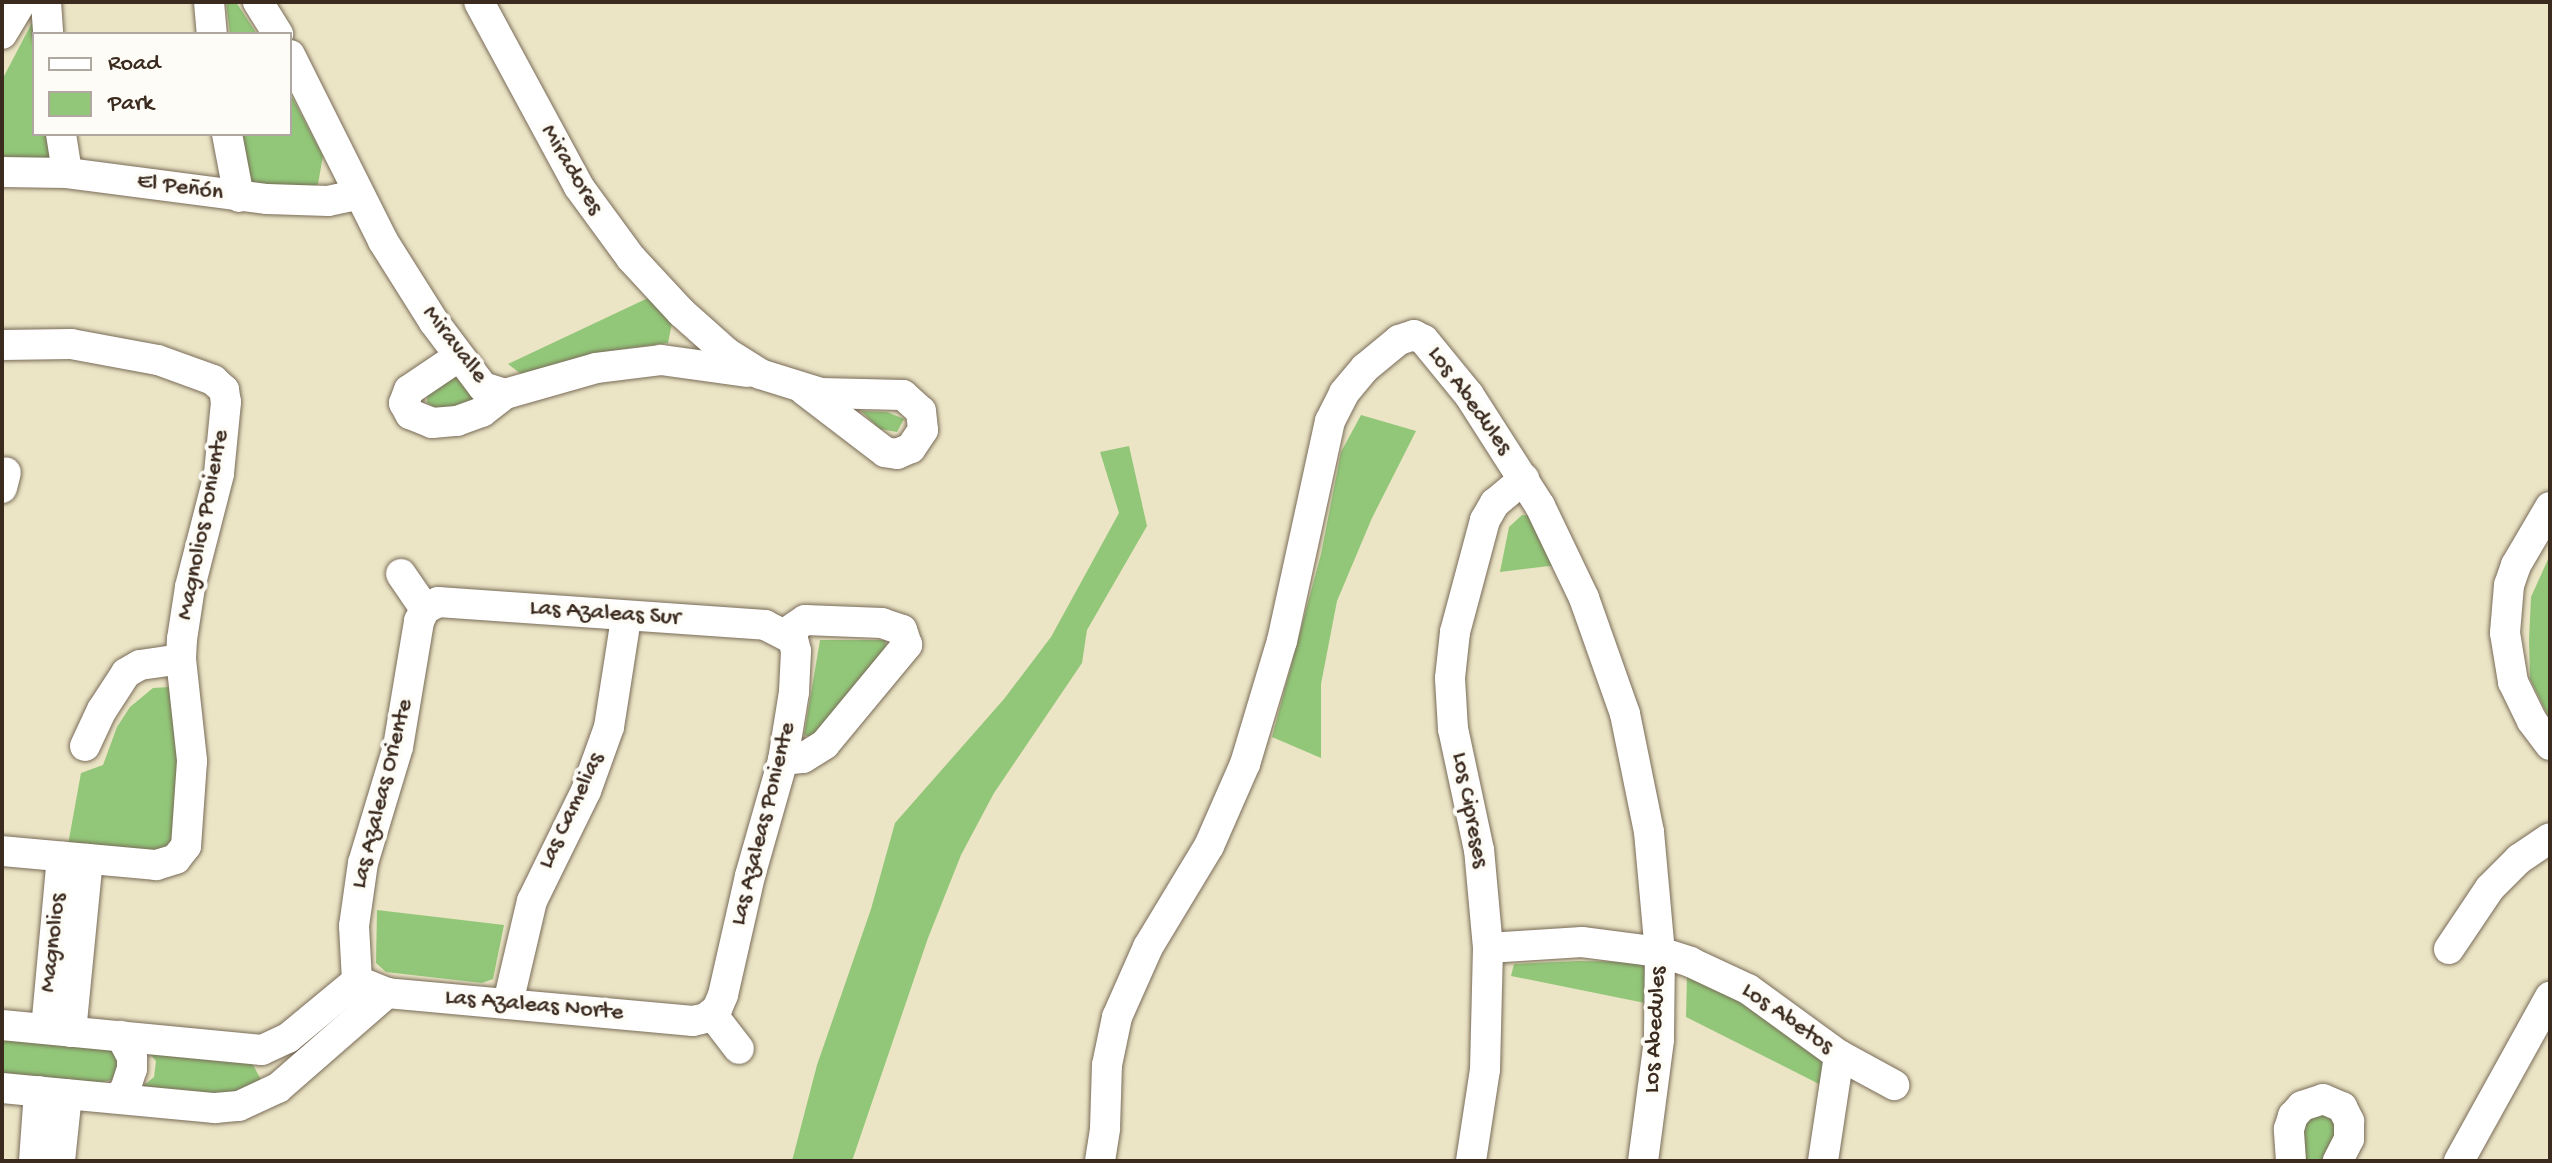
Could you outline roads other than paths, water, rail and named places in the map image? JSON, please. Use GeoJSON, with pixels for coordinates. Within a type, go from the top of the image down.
{"type":"FeatureCollection","features":[{"type":"Feature","properties":{"kind":"street"},"geometry":{"type":"LineString","coordinates":[[2,34],[21,2]]}},
{"type":"Feature","properties":{"kind":"street"},"geometry":{"type":"LineString","coordinates":[[46,2],[48,32]]}},
{"type":"Feature","properties":{"kind":"street"},"geometry":{"type":"LineString","coordinates":[[209,2],[212,32]]}},
{"type":"Feature","properties":{"kind":"street"},"geometry":{"type":"LineString","coordinates":[[258,2],[277,32]]}},
{"type":"Feature","properties":{"kind":"street","name":"Miradores"},"geometry":{"type":"LineString","coordinates":[[479,2],[579,187],[631,258],[690,320],[760,374],[804,390]]}},
{"type":"Feature","properties":{"kind":"street","name":"Miravalle"},"geometry":{"type":"LineString","coordinates":[[292,59],[357,195],[410,286],[458,357],[483,387],[505,394],[596,368],[673,360],[760,374]]}},
{"type":"Feature","properties":{"kind":"street"},"geometry":{"type":"LineString","coordinates":[[61,136],[67,173]]}},
{"type":"Feature","properties":{"kind":"street"},"geometry":{"type":"LineString","coordinates":[[227,136],[239,197]]}},
{"type":"Feature","properties":{"kind":"street","name":"El Peñón"},"geometry":{"type":"LineString","coordinates":[[2,172],[67,173],[239,197],[328,201],[357,195]]}},
{"type":"Feature","properties":{"kind":"street"},"geometry":{"type":"LineString","coordinates":[[673,360],[685,341],[690,320]]}},
{"type":"Feature","properties":{"kind":"street","name":"Los Abedules"},"geometry":{"type":"LineString","coordinates":[[1100,1161],[1105,1128],[1107,1065],[1117,1017],[1148,947],[1209,846],[1250,751],[1282,641],[1324,438],[1344,393],[1365,368],[1391,345],[1408,335],[1419,337],[1469,395],[1524,479],[1584,598],[1625,714],[1649,832],[1660,952],[1659,1040],[1643,1161]]}},
{"type":"Feature","properties":{"kind":"street","name":"Magnolios Poniente"},"geometry":{"type":"LineString","coordinates":[[2,345],[71,344],[132,353],[196,371],[224,390],[226,408],[219,474],[190,587],[181,659],[191,741],[188,839],[176,859],[156,865],[75,858]]}},
{"type":"Feature","properties":{"kind":"street"},"geometry":{"type":"LineString","coordinates":[[458,357],[409,390],[404,403],[410,414],[432,423],[457,421],[482,412],[505,394]]}},
{"type":"Feature","properties":{"kind":"street","name":"Los Cipreses"},"geometry":{"type":"LineString","coordinates":[[1471,1161],[1485,1070],[1488,948],[1479,850],[1453,729],[1451,665],[1460,612],[1485,520],[1502,496],[1524,479]]}},
{"type":"Feature","properties":{"kind":"street"},"geometry":{"type":"LineString","coordinates":[[2550,507],[2516,565],[2509,585],[2505,633],[2513,682],[2532,721],[2550,745]]}},
{"type":"Feature","properties":{"kind":"street"},"geometry":{"type":"LineString","coordinates":[[401,574],[425,609]]}},
{"type":"Feature","properties":{"kind":"street","name":"Las Azaleas Sur"},"geometry":{"type":"LineString","coordinates":[[425,609],[445,602],[626,618],[753,624],[786,633]]}},
{"type":"Feature","properties":{"kind":"street","name":"Las Azaleas Oriente"},"geometry":{"type":"LineString","coordinates":[[357,981],[354,926],[359,885],[398,747],[419,621],[425,609]]}},
{"type":"Feature","properties":{"kind":"street","name":"Las Camelias"},"geometry":{"type":"LineString","coordinates":[[508,1003],[532,901],[586,791],[609,727],[626,618]]}},
{"type":"Feature","properties":{"kind":"street"},"geometry":{"type":"LineString","coordinates":[[783,760],[803,758],[825,744],[905,650],[907,639],[902,630],[890,624],[826,620],[805,620],[786,633]]}},
{"type":"Feature","properties":{"kind":"street","name":"Las Azaleas Poniente"},"geometry":{"type":"LineString","coordinates":[[712,1014],[723,995],[750,876],[783,760],[796,651],[793,639],[786,633]]}},
{"type":"Feature","properties":{"kind":"street"},"geometry":{"type":"LineString","coordinates":[[85,746],[102,710],[126,673],[140,665],[181,659]]}},
{"type":"Feature","properties":{"kind":"street"},"geometry":{"type":"LineString","coordinates":[[2449,949],[2469,916],[2497,880],[2519,859],[2550,838]]}},
{"type":"Feature","properties":{"kind":"street"},"geometry":{"type":"LineString","coordinates":[[2,851],[75,858]]}},
{"type":"Feature","properties":{"kind":"street","name":"Magnolios"},"geometry":{"type":"LineString","coordinates":[[59,1031],[75,858]]}},
{"type":"Feature","properties":{"kind":"street","name":"Los Abetos"},"geometry":{"type":"LineString","coordinates":[[1488,948],[1582,942],[1660,952],[1748,989],[1839,1055],[1894,1085]]}},
{"type":"Feature","properties":{"kind":"street"},"geometry":{"type":"LineString","coordinates":[[2,1025],[262,1050],[288,1038],[357,981]]}},
{"type":"Feature","properties":{"kind":"street","name":"Las Azaleas Norte"},"geometry":{"type":"LineString","coordinates":[[357,981],[387,993],[693,1021],[712,1014]]}},
{"type":"Feature","properties":{"kind":"street"},"geometry":{"type":"LineString","coordinates":[[2,1088],[227,1108],[251,1102],[278,1088],[387,993]]}},
{"type":"Feature","properties":{"kind":"street"},"geometry":{"type":"LineString","coordinates":[[2459,1161],[2550,997]]}},
{"type":"Feature","properties":{"kind":"street"},"geometry":{"type":"LineString","coordinates":[[712,1014],[739,1049]]}},
{"type":"Feature","properties":{"kind":"street"},"geometry":{"type":"LineString","coordinates":[[117,1098],[125,1090],[132,1069],[132,1057],[121,1036]]}},
{"type":"Feature","properties":{"kind":"street"},"geometry":{"type":"LineString","coordinates":[[262,1050],[278,1088]]}},
{"type":"Feature","properties":{"kind":"street"},"geometry":{"type":"LineString","coordinates":[[1823,1161],[1839,1055]]}},
{"type":"Feature","properties":{"kind":"street"},"geometry":{"type":"LineString","coordinates":[[34,1161],[53,1092]]}},
{"type":"Feature","properties":{"kind":"street"},"geometry":{"type":"LineString","coordinates":[[53,1092],[60,1161]]}},
{"type":"Feature","properties":{"kind":"street"},"geometry":{"type":"LineString","coordinates":[[2291,1161],[2289,1129],[2293,1116],[2308,1102],[2323,1099],[2342,1107],[2349,1121],[2349,1139],[2338,1161]]}}]}
